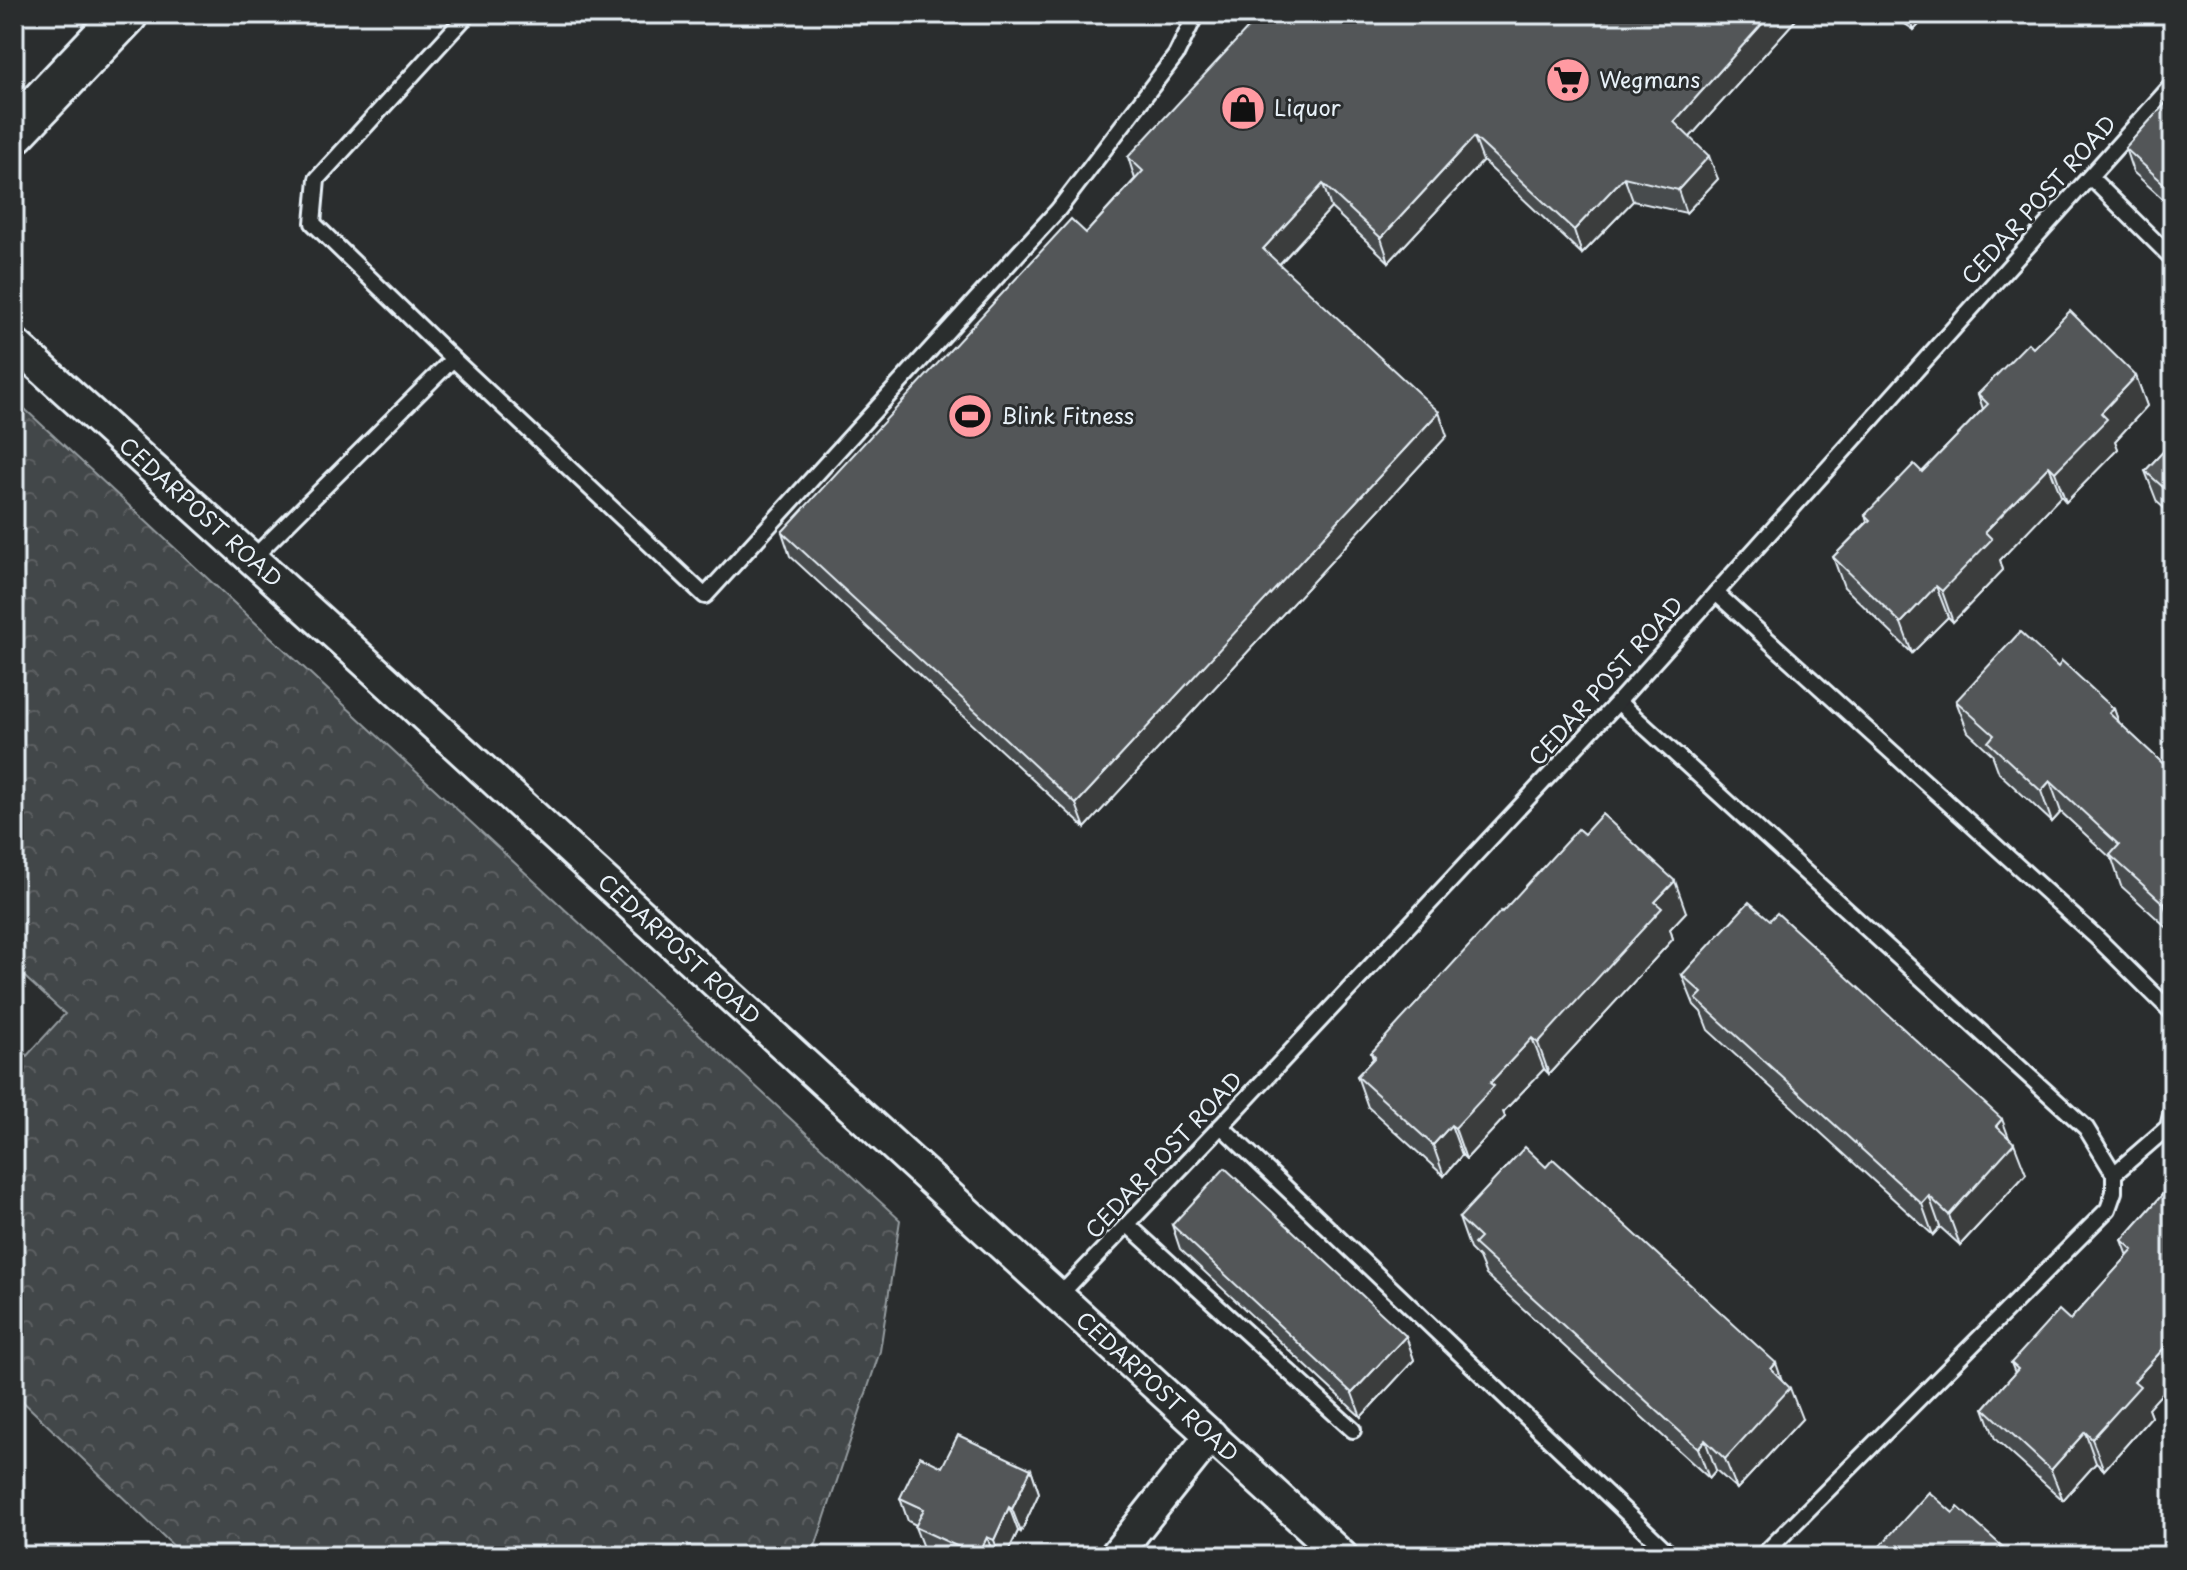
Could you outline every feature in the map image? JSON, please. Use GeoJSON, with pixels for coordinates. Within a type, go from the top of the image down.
{"type":"FeatureCollection","features":[{"type":"Feature","properties":{"kind":"main road"},"geometry":{"type":"LineString","coordinates":[[14,132],[126,14]]}},
{"type":"Feature","properties":{"kind":"street","name":"CEDARPOST ROAD"},"geometry":{"type":"LineString","coordinates":[[14,343],[1342,1556]]}},
{"type":"Feature","properties":{"kind":"street"},"geometry":{"type":"LineString","coordinates":[[1115,1556],[1211,1435]]}},
{"type":"Feature","properties":{"kind":"lane"},"geometry":{"type":"LineString","coordinates":[[468,14],[317,179],[313,223],[705,596],[1058,210],[1176,55],[1196,14]]}},
{"type":"Feature","properties":{"kind":"lane","name":"CEDAR POST ROAD"},"geometry":{"type":"LineString","coordinates":[[1058,1297],[1618,702],[2173,84]]}},
{"type":"Feature","properties":{"kind":"lane"},"geometry":{"type":"LineString","coordinates":[[2090,177],[2173,259]]}},
{"type":"Feature","properties":{"kind":"lane"},"geometry":{"type":"LineString","coordinates":[[252,559],[453,359]]}},
{"type":"Feature","properties":{"kind":"lane"},"geometry":{"type":"LineString","coordinates":[[1716,593],[2095,936],[2173,1013]]}},
{"type":"Feature","properties":{"kind":"lane"},"geometry":{"type":"LineString","coordinates":[[1618,702],[2086,1128],[2114,1174],[2114,1192],[2108,1209],[1762,1556]]}},
{"type":"Feature","properties":{"kind":"lane"},"geometry":{"type":"LineString","coordinates":[[2114,1174],[2168,1127],[2173,1107]]}},
{"type":"Feature","properties":{"kind":"lane"},"geometry":{"type":"LineString","coordinates":[[1221,1126],[1672,1556]]}},
{"type":"Feature","properties":{"kind":"lane"},"geometry":{"type":"LineString","coordinates":[[1128,1225],[1353,1430]]}},
{"type":"Feature","properties":{"kind":"green space"},"geometry":{"type":"Polygon","coordinates":[[[14,399],[900,1220],[880,1351],[812,1556],[184,1556],[14,1393],[14,1070],[65,1014],[14,967],[14,399]]]}},
{"type":"Feature","properties":{"kind":"building"},"geometry":{"type":"Polygon","coordinates":[[[1261,14],[1771,14],[1674,122],[1709,156],[1678,190],[1624,177],[1574,230],[1474,137],[1381,238],[1323,184],[1263,249],[1439,412],[1076,804],[782,532],[1071,219],[1086,233],[1143,171],[1128,157],[1261,14]]]}},
{"type":"Feature","properties":{"kind":"building"},"geometry":{"type":"Polygon","coordinates":[[[2173,95],[2173,192],[2125,148],[2173,95]]]}},
{"type":"Feature","properties":{"kind":"building"},"geometry":{"type":"Polygon","coordinates":[[[2070,311],[2136,376],[2101,413],[2107,419],[2055,472],[2049,466],[1985,532],[1992,539],[1942,591],[1936,586],[1901,623],[1833,557],[1870,520],[1865,515],[1914,464],[1922,472],[1988,404],[1978,394],[2028,343],[2033,348],[2070,311]]]}},
{"type":"Feature","properties":{"kind":"building"},"geometry":{"type":"Polygon","coordinates":[[[2173,441],[2173,496],[2145,471],[2173,441]]]}},
{"type":"Feature","properties":{"kind":"building"},"geometry":{"type":"Polygon","coordinates":[[[2020,632],[2058,667],[2062,661],[2114,709],[2109,713],[2173,773],[2173,901],[2169,898],[2164,904],[2110,855],[2119,845],[2050,781],[2041,791],[1988,742],[1994,735],[1956,701],[2020,632]]]}},
{"type":"Feature","properties":{"kind":"building"},"geometry":{"type":"Polygon","coordinates":[[[1602,814],[1675,881],[1655,902],[1662,908],[1538,1043],[1532,1038],[1490,1083],[1494,1086],[1455,1128],[1451,1125],[1433,1145],[1357,1076],[1375,1057],[1371,1053],[1501,911],[1578,829],[1584,834],[1602,814]]]}},
{"type":"Feature","properties":{"kind":"building"},"geometry":{"type":"Polygon","coordinates":[[[1749,902],[1770,920],[1777,913],[2002,1119],[1996,1126],[2014,1143],[1949,1215],[1929,1196],[1922,1204],[1696,999],[1702,993],[1682,975],[1749,902]]]}},
{"type":"Feature","properties":{"kind":"building"},"geometry":{"type":"Polygon","coordinates":[[[1525,1147],[1546,1167],[1553,1159],[1776,1363],[1771,1369],[1790,1388],[1725,1459],[1705,1440],[1698,1448],[1474,1244],[1480,1238],[1459,1218],[1525,1147]]]}},
{"type":"Feature","properties":{"kind":"building"},"geometry":{"type":"Polygon","coordinates":[[[1225,1168],[1406,1336],[1352,1393],[1172,1225],[1225,1168]]]}},
{"type":"Feature","properties":{"kind":"building"},"geometry":{"type":"Polygon","coordinates":[[[2170,1186],[2173,1188],[2173,1338],[2134,1381],[2140,1386],[2092,1439],[2085,1432],[2051,1470],[1984,1408],[2018,1369],[2011,1363],[2059,1310],[2070,1320],[2133,1250],[2122,1240],[2170,1186]]]}},
{"type":"Feature","properties":{"kind":"building"},"geometry":{"type":"Polygon","coordinates":[[[958,1435],[1031,1469],[994,1540],[987,1537],[978,1556],[915,1527],[924,1509],[900,1498],[920,1456],[942,1467],[958,1435]]]}},
{"type":"Feature","properties":{"kind":"building"},"geometry":{"type":"Polygon","coordinates":[[[1929,1492],[1953,1513],[1958,1507],[2013,1556],[1871,1556],[1929,1492]]]}},
{"type":"Feature","properties":{"kind":"place","name":"Wegmans"},"geometry":{"type":"Point","coordinates":[1568,80]}},
{"type":"Feature","properties":{"kind":"place","name":"Liquor"},"geometry":{"type":"Point","coordinates":[1243,108]}},
{"type":"Feature","properties":{"kind":"place","name":"Blink Fitness"},"geometry":{"type":"Point","coordinates":[970,416]}}]}
